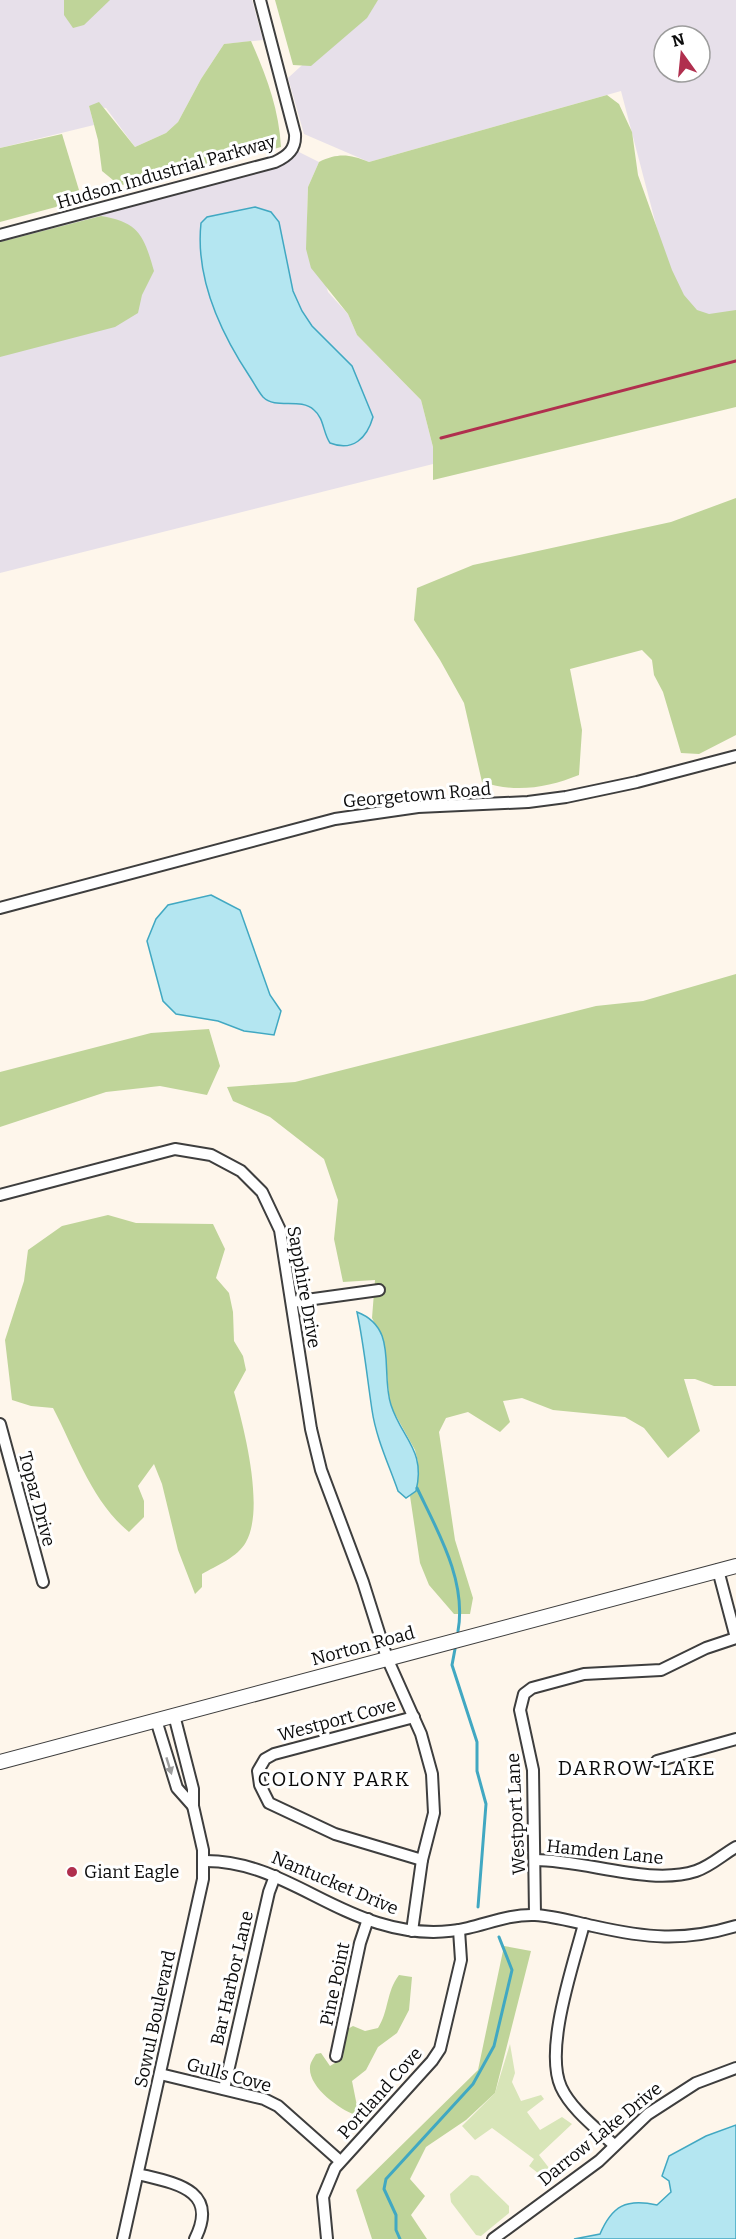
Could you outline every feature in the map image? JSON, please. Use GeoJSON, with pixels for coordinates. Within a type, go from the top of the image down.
{"type":"FeatureCollection","features":[{"type":"Feature","properties":{"kind":"street","name":"Hudson Industrial Parkway"},"geometry":{"type":"LineString","coordinates":[[0,235],[275,162],[289,154],[296,142],[295,134],[260,0]]}},
{"type":"Feature","properties":{"kind":"street","name":"Georgetown Road"},"geometry":{"type":"LineString","coordinates":[[0,908],[335,819],[409,808],[528,802],[576,795],[736,756]]}},
{"type":"Feature","properties":{"kind":"street","name":"Sapphire Drive"},"geometry":{"type":"LineString","coordinates":[[0,1195],[175,1149],[211,1155],[241,1171],[262,1192],[270,1205],[283,1244],[311,1429],[321,1470],[363,1582],[387,1658],[424,1744],[435,1793],[431,1824],[422,1860],[412,1931]]}},
{"type":"Feature","properties":{"kind":"street"},"geometry":{"type":"LineString","coordinates":[[292,1302],[379,1290]]}},
{"type":"Feature","properties":{"kind":"street","name":"Topaz Drive"},"geometry":{"type":"LineString","coordinates":[[0,1424],[43,1582]]}},
{"type":"Feature","properties":{"kind":"street","name":"Norton Road"},"geometry":{"type":"LineString","coordinates":[[0,1762],[736,1566]]}},
{"type":"Feature","properties":{"kind":"street"},"geometry":{"type":"LineString","coordinates":[[718,1570],[736,1638]]}},
{"type":"Feature","properties":{"kind":"street","name":"Westport Lane"},"geometry":{"type":"LineString","coordinates":[[535,1915],[533,1770],[520,1704],[524,1694],[538,1686],[603,1672],[649,1673],[662,1670],[706,1648],[736,1638]]}},
{"type":"Feature","properties":{"kind":"street","name":"Sowul Boulevard"},"geometry":{"type":"LineString","coordinates":[[123,2239],[200,1893],[204,1861],[202,1837],[193,1806],[193,1789],[174,1715]]}},
{"type":"Feature","properties":{"kind":"street","name":"Westport Cove"},"geometry":{"type":"LineString","coordinates":[[414,1717],[274,1754],[262,1763],[258,1775],[264,1798],[273,1806],[335,1834],[422,1860]]}},
{"type":"Feature","properties":{"kind":"street","name":"Sowul Boulevard"},"geometry":{"type":"LineString","coordinates":[[156,1720],[177,1788],[193,1806]]}},
{"type":"Feature","properties":{"kind":"street"},"geometry":{"type":"LineString","coordinates":[[657,1761],[736,1738]]}},
{"type":"Feature","properties":{"kind":"street","name":"Hamden Lane"},"geometry":{"type":"LineString","coordinates":[[535,1860],[563,1860],[632,1873],[668,1876],[698,1870],[736,1847]]}},
{"type":"Feature","properties":{"kind":"street","name":"Nantucket Drive"},"geometry":{"type":"LineString","coordinates":[[204,1861],[244,1864],[368,1919],[412,1931],[459,1930],[506,1918],[535,1915],[658,1938],[694,1936],[736,1926]]}},
{"type":"Feature","properties":{"kind":"street","name":"Bar Harbor Lane"},"geometry":{"type":"LineString","coordinates":[[224,2089],[269,1892],[275,1876]]}},
{"type":"Feature","properties":{"kind":"street","name":"Pine Point"},"geometry":{"type":"LineString","coordinates":[[336,2056],[360,1943],[368,1919]]}},
{"type":"Feature","properties":{"kind":"street"},"geometry":{"type":"LineString","coordinates":[[584,1924],[557,2037],[555,2068],[562,2089],[581,2114],[614,2145]]}},
{"type":"Feature","properties":{"kind":"street","name":"Portland Cove"},"geometry":{"type":"LineString","coordinates":[[327,2239],[323,2197],[328,2180],[340,2161],[432,2061],[440,2049],[461,1960],[459,1930]]}},
{"type":"Feature","properties":{"kind":"street","name":"Darrow Lake Drive"},"geometry":{"type":"LineString","coordinates":[[493,2239],[598,2161],[648,2114],[679,2092],[736,2068]]}},
{"type":"Feature","properties":{"kind":"street","name":"Gulls Cove"},"geometry":{"type":"LineString","coordinates":[[160,2074],[256,2096],[278,2106],[340,2161]]}},
{"type":"Feature","properties":{"kind":"street"},"geometry":{"type":"LineString","coordinates":[[138,2174],[180,2184],[194,2194],[202,2212],[201,2224],[195,2239]]}},
{"type":"Feature","properties":{"kind":"shaded area"},"geometry":{"type":"Polygon","coordinates":[[[0,0],[252,0],[263,40],[224,44],[201,79],[178,122],[166,133],[135,147],[106,108],[89,106],[94,125],[0,148],[0,0]]]}},
{"type":"Feature","properties":{"kind":"shaded area"},"geometry":{"type":"Polygon","coordinates":[[[362,0],[736,0],[736,316],[683,328],[621,91],[369,162],[304,134],[288,78],[360,12],[362,0]]]}},
{"type":"Feature","properties":{"kind":"shaded area"},"geometry":{"type":"Polygon","coordinates":[[[293,149],[319,162],[308,187],[307,215],[328,292],[348,314],[357,335],[421,400],[433,447],[433,464],[0,573],[0,235],[275,162],[293,149]]]}},
{"type":"Feature","properties":{"kind":"green space"},"geometry":{"type":"Polygon","coordinates":[[[64,0],[110,0],[84,25],[73,28],[64,15],[64,0]]]}},
{"type":"Feature","properties":{"kind":"green space"},"geometry":{"type":"Polygon","coordinates":[[[275,0],[378,0],[367,18],[311,66],[293,65],[275,0]]]}},
{"type":"Feature","properties":{"kind":"green space"},"geometry":{"type":"Polygon","coordinates":[[[251,41],[271,92],[278,119],[281,147],[155,182],[119,185],[102,171],[98,140],[89,106],[99,102],[135,147],[166,133],[178,122],[201,79],[224,44],[251,41]]]}},
{"type":"Feature","properties":{"kind":"green space"},"geometry":{"type":"Polygon","coordinates":[[[607,95],[619,104],[632,132],[638,175],[672,270],[684,295],[697,310],[709,314],[736,310],[736,407],[433,480],[433,447],[421,400],[357,335],[348,314],[311,268],[306,249],[308,187],[319,162],[332,157],[344,156],[369,162],[607,95]]]}},
{"type":"Feature","properties":{"kind":"green space"},"geometry":{"type":"Polygon","coordinates":[[[62,134],[82,200],[0,222],[0,148],[62,134]]]}},
{"type":"Feature","properties":{"kind":"green space"},"geometry":{"type":"Polygon","coordinates":[[[101,216],[124,222],[132,227],[147,248],[154,271],[142,295],[138,313],[115,327],[0,357],[0,242],[101,216]]]}},
{"type":"Feature","properties":{"kind":"green space"},"geometry":{"type":"Polygon","coordinates":[[[736,498],[736,735],[699,754],[681,753],[663,692],[654,675],[652,660],[642,650],[570,669],[582,730],[579,775],[531,788],[507,787],[482,782],[464,703],[414,620],[417,588],[473,565],[671,522],[736,498]]]}},
{"type":"Feature","properties":{"kind":"green space"},"geometry":{"type":"Polygon","coordinates":[[[736,974],[736,1386],[714,1386],[695,1379],[684,1379],[700,1431],[668,1458],[644,1428],[625,1417],[553,1410],[522,1398],[503,1401],[510,1422],[500,1432],[468,1412],[446,1418],[439,1432],[455,1540],[473,1598],[470,1614],[454,1614],[429,1585],[420,1563],[410,1496],[416,1491],[418,1462],[415,1450],[390,1405],[382,1338],[372,1318],[375,1280],[343,1282],[334,1239],[338,1200],[324,1159],[270,1117],[233,1101],[227,1087],[295,1082],[596,1006],[643,1001],[736,974]]]}},
{"type":"Feature","properties":{"kind":"green space"},"geometry":{"type":"Polygon","coordinates":[[[209,1029],[220,1066],[207,1095],[160,1086],[106,1092],[0,1127],[0,1072],[151,1033],[209,1029]]]}},
{"type":"Feature","properties":{"kind":"green space"},"geometry":{"type":"Polygon","coordinates":[[[108,1215],[136,1223],[213,1224],[225,1249],[216,1278],[229,1293],[233,1312],[234,1341],[243,1356],[246,1370],[234,1392],[251,1468],[254,1509],[246,1542],[226,1561],[202,1574],[202,1587],[195,1594],[178,1550],[162,1484],[154,1464],[138,1486],[144,1501],[144,1517],[129,1532],[116,1520],[94,1491],[53,1408],[31,1406],[12,1400],[5,1340],[24,1281],[28,1250],[62,1226],[108,1215]]]}},
{"type":"Feature","properties":{"kind":"green space"},"geometry":{"type":"Polygon","coordinates":[[[504,1946],[531,1951],[495,2093],[466,2120],[426,2147],[410,2179],[425,2196],[411,2215],[427,2239],[372,2239],[356,2190],[478,2070],[504,1946]]]}},
{"type":"Feature","properties":{"kind":"green space"},"geometry":{"type":"Polygon","coordinates":[[[399,1975],[412,1977],[409,2010],[397,2033],[378,2047],[366,2070],[352,2081],[357,2106],[355,2115],[341,2108],[319,2089],[311,2075],[310,2067],[316,2054],[321,2053],[330,2066],[343,2058],[346,2030],[353,2026],[365,2031],[378,2028],[399,1975]]]}},
{"type":"Feature","properties":{"kind":"green space"},"geometry":{"type":"Polygon","coordinates":[[[510,2044],[515,2073],[512,2082],[521,2101],[541,2095],[544,2099],[527,2112],[540,2130],[562,2117],[572,2124],[539,2155],[556,2177],[548,2181],[529,2166],[534,2159],[492,2128],[475,2140],[462,2126],[495,2093],[510,2044]]]}},
{"type":"Feature","properties":{"kind":"green space"},"geometry":{"type":"Polygon","coordinates":[[[471,2175],[478,2176],[509,2206],[509,2213],[481,2236],[476,2235],[451,2202],[450,2194],[471,2175]]]}},
{"type":"Feature","properties":{"kind":"water"},"geometry":{"type":"Polygon","coordinates":[[[255,207],[271,212],[279,222],[293,291],[302,311],[312,326],[352,366],[373,417],[363,437],[352,444],[346,446],[330,443],[320,417],[308,406],[274,403],[263,397],[229,342],[212,304],[202,264],[201,223],[207,217],[255,207]]]}},
{"type":"Feature","properties":{"kind":"water"},"geometry":{"type":"Polygon","coordinates":[[[211,895],[240,910],[270,995],[281,1011],[274,1035],[244,1031],[218,1021],[176,1014],[163,1001],[147,941],[156,919],[168,905],[211,895]]]}},
{"type":"Feature","properties":{"kind":"water"},"geometry":{"type":"Polygon","coordinates":[[[357,1312],[370,1319],[383,1340],[391,1405],[411,1445],[418,1465],[416,1491],[406,1498],[398,1491],[376,1431],[357,1312]]]}},
{"type":"Feature","properties":{"kind":"water"},"geometry":{"type":"Polygon","coordinates":[[[736,2125],[736,2239],[574,2239],[600,2234],[610,2217],[621,2206],[637,2203],[657,2205],[671,2192],[669,2181],[662,2176],[669,2156],[706,2136],[736,2125]]]}},
{"type":"Feature","properties":{"kind":"waterway"},"geometry":{"type":"LineString","coordinates":[[417,1488],[442,1539],[455,1575],[460,1612],[458,1631]]}},
{"type":"Feature","properties":{"kind":"waterway"},"geometry":{"type":"LineString","coordinates":[[455,1649],[452,1665],[477,1742],[477,1771],[486,1804],[478,1907]]}},
{"type":"Feature","properties":{"kind":"waterway"},"geometry":{"type":"LineString","coordinates":[[400,2239],[396,2230],[396,2215],[384,2189],[386,2179],[473,2084],[494,2046],[512,1970],[499,1937]]}},
{"type":"Feature","properties":{"kind":"railway"},"geometry":{"type":"LineString","coordinates":[[441,438],[736,361]]}},
{"type":"Feature","properties":{"kind":"place","name":"Giant Eagle"},"geometry":{"type":"Point","coordinates":[72,1872]}},
{"type":"Feature","properties":{"kind":"district","name":"DARROW LAKE"},"geometry":{"type":"Point","coordinates":[637,1768]}},
{"type":"Feature","properties":{"kind":"district","name":"COLONY PARK"},"geometry":{"type":"Point","coordinates":[334,1779]}}]}
